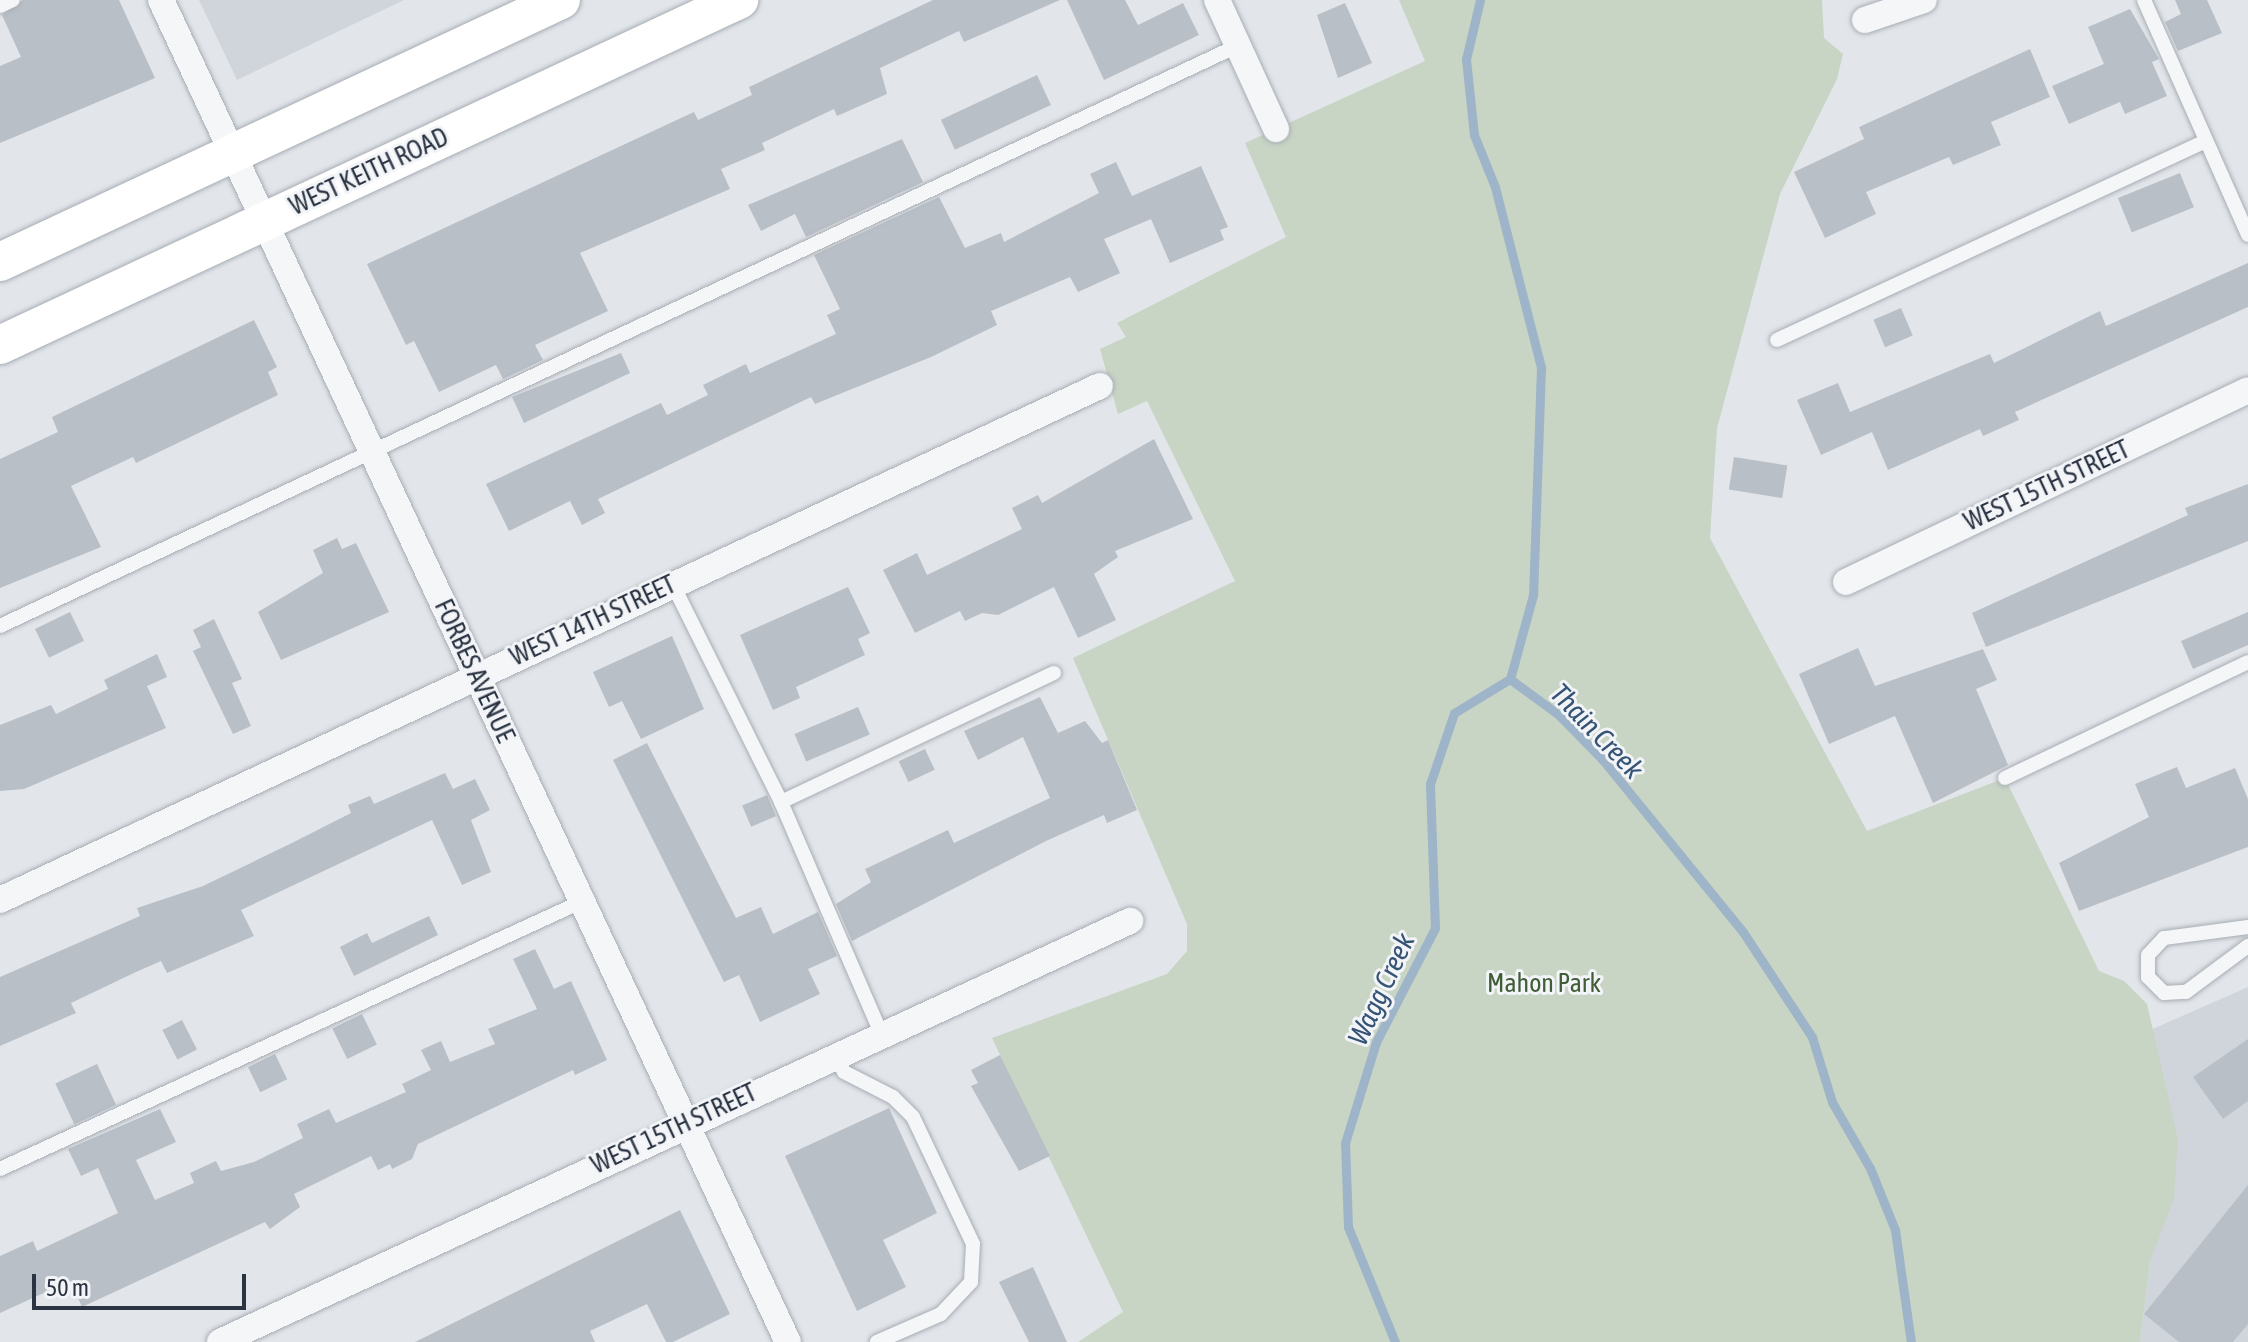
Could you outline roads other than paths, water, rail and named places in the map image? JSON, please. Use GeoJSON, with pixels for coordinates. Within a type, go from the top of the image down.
{"type":"FeatureCollection","features":[{"type":"Feature","properties":{"kind":"main road"},"geometry":{"type":"LineString","coordinates":[[0,262],[561,0]]}},
{"type":"Feature","properties":{"kind":"main road","name":"WEST KEITH ROAD"},"geometry":{"type":"LineString","coordinates":[[0,345],[739,0]]}},
{"type":"Feature","properties":{"kind":"street","name":"FORBES AVENUE"},"geometry":{"type":"LineString","coordinates":[[161,0],[788,1342]]}},
{"type":"Feature","properties":{"kind":"street"},"geometry":{"type":"LineString","coordinates":[[1217,0],[1276,129]]}},
{"type":"Feature","properties":{"kind":"street"},"geometry":{"type":"LineString","coordinates":[[1865,20],[1924,0]]}},
{"type":"Feature","properties":{"kind":"street","name":"WEST 14TH STREET"},"geometry":{"type":"LineString","coordinates":[[0,900],[672,583],[1100,386]]}},
{"type":"Feature","properties":{"kind":"street","name":"WEST 15TH STREET"},"geometry":{"type":"LineString","coordinates":[[1846,582],[2248,390]]}},
{"type":"Feature","properties":{"kind":"street","name":"WEST 15TH STREET"},"geometry":{"type":"LineString","coordinates":[[220,1342],[881,1033],[1130,921]]}},
{"type":"Feature","properties":{"kind":"lane"},"geometry":{"type":"LineString","coordinates":[[0,6],[13,0]]}},
{"type":"Feature","properties":{"kind":"lane"},"geometry":{"type":"LineString","coordinates":[[2144,0],[2248,235]]}},
{"type":"Feature","properties":{"kind":"lane"},"geometry":{"type":"LineString","coordinates":[[0,626],[1239,45]]}},
{"type":"Feature","properties":{"kind":"lane"},"geometry":{"type":"LineString","coordinates":[[1777,340],[2205,141]]}},
{"type":"Feature","properties":{"kind":"lane"},"geometry":{"type":"LineString","coordinates":[[672,583],[781,802],[881,1033]]}},
{"type":"Feature","properties":{"kind":"lane"},"geometry":{"type":"LineString","coordinates":[[2005,778],[2248,662]]}},
{"type":"Feature","properties":{"kind":"lane"},"geometry":{"type":"LineString","coordinates":[[781,802],[1054,673]]}},
{"type":"Feature","properties":{"kind":"lane"},"geometry":{"type":"LineString","coordinates":[[0,1169],[583,901]]}},
{"type":"Feature","properties":{"kind":"lane"},"geometry":{"type":"LineString","coordinates":[[2248,927],[2164,938],[2148,955],[2148,977],[2164,993],[2186,992],[2248,946]]}},
{"type":"Feature","properties":{"kind":"lane"},"geometry":{"type":"LineString","coordinates":[[835,1055],[844,1072],[893,1097],[913,1117],[973,1244],[971,1282],[941,1314],[877,1342]]}},
{"type":"Feature","properties":{"kind":"waterway","name":"Thain Creek"},"geometry":{"type":"LineString","coordinates":[[1480,0],[1466,59],[1474,135],[1495,187],[1541,368],[1533,595],[1510,679]]}},
{"type":"Feature","properties":{"kind":"waterway","name":"Thain Creek"},"geometry":{"type":"LineString","coordinates":[[1510,679],[1559,715],[1602,759],[1743,932],[1812,1037],[1832,1102],[1870,1168],[1895,1230],[1911,1342]]}},
{"type":"Feature","properties":{"kind":"waterway","name":"Wagg Creek"},"geometry":{"type":"LineString","coordinates":[[1395,1342],[1348,1227],[1345,1143],[1376,1042],[1435,928],[1430,784],[1454,713],[1510,679]]}},
{"type":"Feature","properties":{"kind":"park label","name":"Mahon Park"},"geometry":{"type":"Point","coordinates":[1544,984]}}]}
